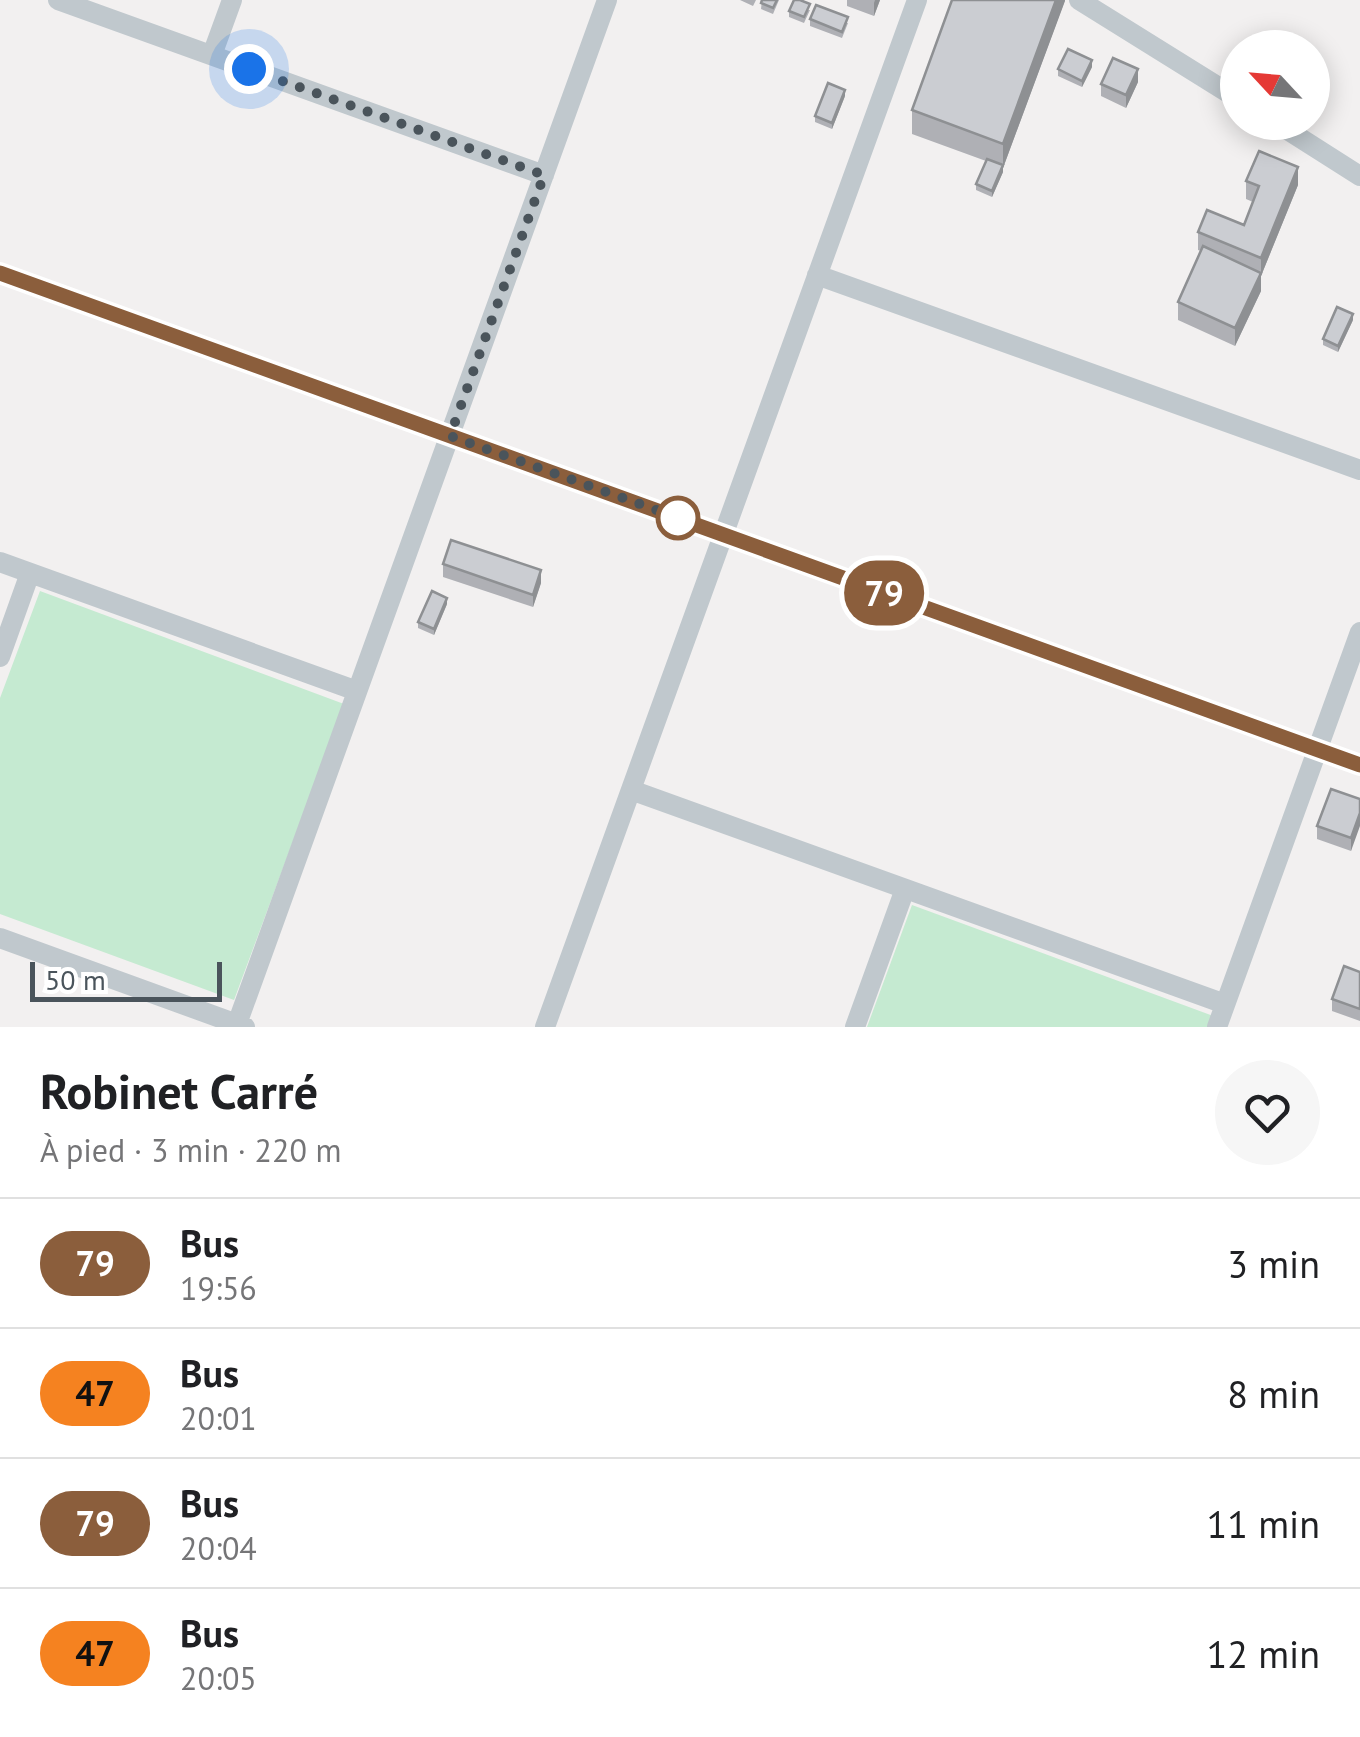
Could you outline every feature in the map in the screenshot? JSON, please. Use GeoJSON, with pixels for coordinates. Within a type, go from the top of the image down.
{"type":"FeatureCollection","features":[{"type":"Feature","properties":{"kind":"street"},"geometry":{"type":"LineString","coordinates":[[58,0],[544,175]]}},
{"type":"Feature","properties":{"kind":"street"},"geometry":{"type":"LineString","coordinates":[[212,56],[232,0]]}},
{"type":"Feature","properties":{"kind":"street"},"geometry":{"type":"LineString","coordinates":[[0,938],[241,1026],[607,0]]}},
{"type":"Feature","properties":{"kind":"street"},"geometry":{"type":"LineString","coordinates":[[545,1027],[917,0]]}},
{"type":"Feature","properties":{"kind":"street"},"geometry":{"type":"LineString","coordinates":[[1080,0],[1220,88]]}},
{"type":"Feature","properties":{"kind":"street"},"geometry":{"type":"LineString","coordinates":[[1303,140],[1360,176]]}},
{"type":"Feature","properties":{"kind":"street"},"geometry":{"type":"LineString","coordinates":[[0,272],[1360,765]]}},
{"type":"Feature","properties":{"kind":"street"},"geometry":{"type":"LineString","coordinates":[[817,275],[1360,470]]}},
{"type":"Feature","properties":{"kind":"street"},"geometry":{"type":"LineString","coordinates":[[0,562],[358,691]]}},
{"type":"Feature","properties":{"kind":"street"},"geometry":{"type":"LineString","coordinates":[[0,658],[30,574]]}},
{"type":"Feature","properties":{"kind":"street"},"geometry":{"type":"LineString","coordinates":[[1217,1027],[1360,632]]}},
{"type":"Feature","properties":{"kind":"street"},"geometry":{"type":"LineString","coordinates":[[631,790],[1226,1004]]}},
{"type":"Feature","properties":{"kind":"street"},"geometry":{"type":"LineString","coordinates":[[855,1027],[905,889]]}},
{"type":"Feature","properties":{"kind":"green space"},"geometry":{"type":"Polygon","coordinates":[[[40,591],[344,704],[234,1000],[0,914],[0,698],[40,591]]]}},
{"type":"Feature","properties":{"kind":"green space"},"geometry":{"type":"Polygon","coordinates":[[[912,905],[1216,1017],[1213,1027],[867,1027],[912,905]]]}},
{"type":"Feature","properties":{"kind":"building"},"geometry":{"type":"Polygon","coordinates":[[[777,0],[773,8],[761,3],[777,0]]]}},
{"type":"Feature","properties":{"kind":"building"},"geometry":{"type":"Polygon","coordinates":[[[794,0],[810,4],[804,17],[789,11],[794,0]]]}},
{"type":"Feature","properties":{"kind":"building"},"geometry":{"type":"Polygon","coordinates":[[[952,0],[1056,0],[1003,144],[912,110],[952,0]]]}},
{"type":"Feature","properties":{"kind":"building"},"geometry":{"type":"Polygon","coordinates":[[[816,5],[848,17],[842,32],[810,19],[816,5]]]}},
{"type":"Feature","properties":{"kind":"building"},"geometry":{"type":"Polygon","coordinates":[[[1068,49],[1092,60],[1082,81],[1058,69],[1068,49]]]}},
{"type":"Feature","properties":{"kind":"building"},"geometry":{"type":"Polygon","coordinates":[[[1113,58],[1138,69],[1126,95],[1101,84],[1113,58]]]}},
{"type":"Feature","properties":{"kind":"building"},"geometry":{"type":"Polygon","coordinates":[[[828,83],[845,90],[832,123],[815,116],[828,83]]]}},
{"type":"Feature","properties":{"kind":"building"},"geometry":{"type":"Polygon","coordinates":[[[1259,151],[1298,167],[1261,258],[1198,232],[1207,210],[1244,225],[1259,186],[1246,181],[1259,151]]]}},
{"type":"Feature","properties":{"kind":"building"},"geometry":{"type":"Polygon","coordinates":[[[987,159],[1003,165],[992,191],[976,184],[987,159]]]}},
{"type":"Feature","properties":{"kind":"building"},"geometry":{"type":"Polygon","coordinates":[[[1203,246],[1261,273],[1235,328],[1178,302],[1203,246]]]}},
{"type":"Feature","properties":{"kind":"building"},"geometry":{"type":"Polygon","coordinates":[[[1337,307],[1353,314],[1338,346],[1323,339],[1337,307]]]}},
{"type":"Feature","properties":{"kind":"building"},"geometry":{"type":"Polygon","coordinates":[[[451,540],[541,570],[533,595],[443,564],[451,540]]]}},
{"type":"Feature","properties":{"kind":"building"},"geometry":{"type":"Polygon","coordinates":[[[432,591],[447,598],[434,629],[418,622],[432,591]]]}},
{"type":"Feature","properties":{"kind":"building"},"geometry":{"type":"Polygon","coordinates":[[[1331,789],[1360,799],[1360,813],[1351,838],[1317,826],[1331,789]]]}},
{"type":"Feature","properties":{"kind":"building"},"geometry":{"type":"Polygon","coordinates":[[[1344,966],[1360,972],[1360,1009],[1332,999],[1344,966]]]}},
{"type":"Feature","properties":{"kind":"bus line","name":"79"},"geometry":{"type":"LineString","coordinates":[[0,273],[1360,765]]}},
{"type":"Feature","properties":{"kind":"route"},"geometry":{"type":"LineString","coordinates":[[249,69],[544,175],[450,436],[690,522],[678,518]]}}]}
